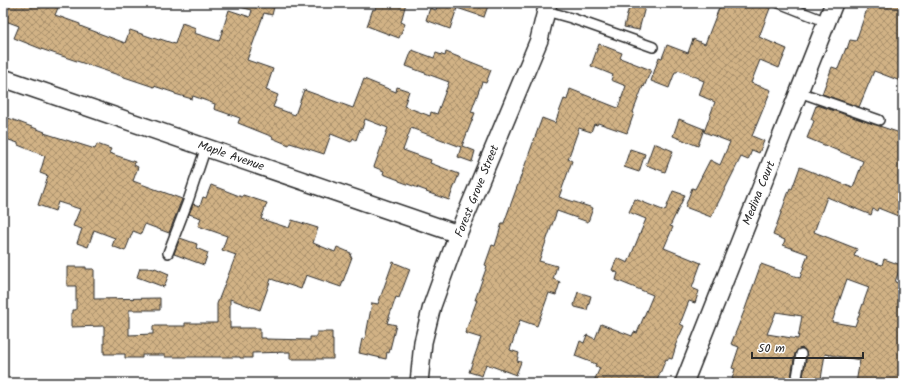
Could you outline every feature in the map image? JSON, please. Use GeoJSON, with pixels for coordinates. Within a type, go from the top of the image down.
{"type":"FeatureCollection","features":[{"type":"Feature","properties":{"kind":"street","name":"Medina Court"},"geometry":{"type":"LineString","coordinates":[[684,383],[834,3]]}},
{"type":"Feature","properties":{"kind":"street","name":"Forest Grove Street"},"geometry":{"type":"LineString","coordinates":[[419,383],[423,342],[432,306],[458,234],[539,40],[547,7]]}},
{"type":"Feature","properties":{"kind":"street","name":"Maple Avenue"},"geometry":{"type":"LineString","coordinates":[[3,78],[458,234]]}},
{"type":"Feature","properties":{"kind":"lane"},"geometry":{"type":"LineString","coordinates":[[779,3],[827,22]]}},
{"type":"Feature","properties":{"kind":"lane"},"geometry":{"type":"LineString","coordinates":[[547,7],[571,18],[653,47]]}},
{"type":"Feature","properties":{"kind":"lane"},"geometry":{"type":"LineString","coordinates":[[799,92],[879,120]]}},
{"type":"Feature","properties":{"kind":"lane"},"geometry":{"type":"LineString","coordinates":[[168,253],[188,201],[206,147]]}},
{"type":"Feature","properties":{"kind":"lane"},"geometry":{"type":"LineString","coordinates":[[796,383],[801,354]]}},
{"type":"Feature","properties":{"kind":"building"},"geometry":{"type":"Polygon","coordinates":[[[3,3],[60,3],[55,15],[125,43],[130,30],[175,44],[182,23],[196,28],[194,33],[219,41],[229,10],[250,17],[252,10],[240,7],[241,3],[275,3],[272,15],[264,13],[247,60],[273,69],[266,90],[278,95],[273,107],[295,115],[304,90],[353,108],[364,79],[396,92],[397,87],[409,91],[404,106],[430,116],[431,112],[437,114],[449,82],[406,66],[412,50],[434,58],[436,53],[445,56],[446,52],[491,70],[486,83],[482,82],[471,112],[475,113],[462,146],[475,151],[472,162],[458,157],[461,147],[411,128],[403,150],[431,160],[430,163],[459,174],[449,200],[383,174],[384,171],[374,167],[388,128],[365,119],[356,140],[353,138],[351,142],[331,134],[324,154],[290,143],[289,145],[238,123],[240,118],[214,109],[215,104],[193,96],[192,99],[175,94],[44,50],[14,38],[19,26],[3,20],[3,3]]]}},
{"type":"Feature","properties":{"kind":"building"},"geometry":{"type":"Polygon","coordinates":[[[377,3],[406,3],[401,22],[405,24],[399,38],[367,26],[373,9],[375,10],[377,3]]]}},
{"type":"Feature","properties":{"kind":"building"},"geometry":{"type":"Polygon","coordinates":[[[438,3],[489,3],[484,17],[457,8],[450,29],[426,20],[430,8],[436,10],[438,3]]]}},
{"type":"Feature","properties":{"kind":"building"},"geometry":{"type":"Polygon","coordinates":[[[630,3],[646,3],[639,30],[624,27],[630,3]]]}},
{"type":"Feature","properties":{"kind":"building"},"geometry":{"type":"Polygon","coordinates":[[[721,3],[772,3],[759,37],[787,49],[779,68],[760,60],[751,83],[771,90],[752,136],[764,141],[759,153],[752,150],[748,160],[741,157],[711,217],[685,207],[692,188],[695,189],[710,160],[720,165],[730,142],[704,132],[715,102],[699,95],[704,81],[678,70],[675,72],[669,88],[651,81],[659,57],[662,58],[667,45],[688,53],[693,39],[705,44],[721,3]]]}},
{"type":"Feature","properties":{"kind":"building"},"geometry":{"type":"Polygon","coordinates":[[[869,3],[903,3],[903,52],[899,63],[903,65],[903,82],[874,71],[859,107],[822,94],[832,67],[838,69],[850,40],[856,41],[869,3]]]}},
{"type":"Feature","properties":{"kind":"building"},"geometry":{"type":"Polygon","coordinates":[[[599,44],[622,53],[620,58],[651,70],[633,112],[634,113],[627,133],[598,123],[597,125],[594,124],[591,132],[579,128],[568,159],[572,161],[559,197],[593,208],[588,222],[557,211],[539,261],[557,266],[553,279],[560,282],[556,295],[549,293],[537,326],[520,320],[510,350],[519,353],[517,361],[521,362],[516,375],[486,364],[482,376],[469,372],[481,338],[465,333],[477,300],[475,300],[487,266],[485,265],[492,245],[495,246],[502,223],[504,223],[542,118],[555,123],[564,99],[567,100],[570,89],[618,108],[626,86],[611,80],[613,75],[591,66],[599,44]]]}},
{"type":"Feature","properties":{"kind":"building"},"geometry":{"type":"Polygon","coordinates":[[[817,105],[903,134],[903,218],[878,208],[877,211],[873,209],[871,215],[827,197],[814,232],[857,249],[854,256],[882,265],[884,259],[901,265],[895,282],[903,285],[903,350],[899,367],[903,368],[903,383],[856,383],[860,360],[825,354],[821,379],[803,376],[807,355],[805,350],[802,348],[795,353],[790,383],[742,383],[732,379],[735,369],[732,368],[739,347],[731,344],[761,264],[800,278],[808,254],[783,245],[785,240],[773,235],[790,188],[792,189],[800,167],[853,188],[863,161],[807,138],[814,121],[811,119],[816,106],[817,107],[817,105]],[[847,279],[832,322],[855,326],[869,287],[847,279]],[[776,312],[767,334],[798,339],[802,316],[776,312]]]}},
{"type":"Feature","properties":{"kind":"building"},"geometry":{"type":"Polygon","coordinates":[[[3,116],[45,132],[44,133],[95,149],[97,144],[111,149],[109,153],[135,162],[134,165],[138,167],[133,181],[182,199],[169,233],[145,224],[141,234],[133,231],[125,251],[112,246],[115,238],[94,230],[88,247],[77,243],[82,229],[73,226],[80,209],[58,202],[55,211],[38,205],[48,176],[40,173],[45,156],[18,145],[18,143],[3,138],[3,116]]]}},
{"type":"Feature","properties":{"kind":"building"},"geometry":{"type":"Polygon","coordinates":[[[679,119],[704,129],[698,146],[673,136],[679,119]]]}},
{"type":"Feature","properties":{"kind":"building"},"geometry":{"type":"Polygon","coordinates":[[[654,143],[673,151],[665,172],[646,165],[654,143]]]}},
{"type":"Feature","properties":{"kind":"building"},"geometry":{"type":"Polygon","coordinates":[[[630,149],[645,154],[639,172],[624,167],[630,149]]]}},
{"type":"Feature","properties":{"kind":"building"},"geometry":{"type":"Polygon","coordinates":[[[211,185],[242,197],[243,195],[267,203],[261,219],[289,228],[292,220],[318,228],[313,243],[335,252],[337,247],[351,253],[350,257],[352,257],[341,287],[306,275],[301,289],[271,279],[260,310],[230,299],[230,328],[260,328],[260,338],[266,339],[310,340],[310,337],[317,337],[317,332],[332,332],[333,359],[290,359],[290,352],[252,353],[252,358],[165,357],[165,355],[142,355],[142,358],[125,358],[125,354],[104,354],[104,326],[71,327],[71,313],[73,313],[73,310],[76,310],[76,286],[67,286],[67,267],[86,267],[86,269],[94,269],[94,299],[160,298],[160,310],[129,310],[129,335],[153,334],[153,326],[185,326],[185,323],[217,323],[217,304],[236,255],[222,250],[227,236],[198,226],[201,218],[189,214],[193,204],[200,206],[203,197],[206,198],[211,185]]]}},
{"type":"Feature","properties":{"kind":"building"},"geometry":{"type":"Polygon","coordinates":[[[673,191],[685,195],[670,226],[673,227],[664,248],[701,263],[692,288],[699,291],[695,303],[689,301],[680,324],[684,326],[675,346],[672,359],[666,359],[656,383],[593,383],[600,368],[595,366],[596,364],[575,356],[580,341],[584,343],[587,335],[595,339],[601,324],[632,336],[634,332],[637,333],[653,295],[616,280],[618,273],[612,270],[617,258],[628,263],[646,219],[629,212],[635,199],[665,211],[673,191]]]}},
{"type":"Feature","properties":{"kind":"building"},"geometry":{"type":"Polygon","coordinates":[[[180,238],[197,244],[196,248],[208,253],[204,265],[174,254],[180,238]]]}},
{"type":"Feature","properties":{"kind":"building"},"geometry":{"type":"Polygon","coordinates":[[[393,262],[410,269],[399,298],[396,297],[387,323],[396,325],[386,359],[359,353],[362,339],[364,340],[366,335],[372,303],[378,304],[393,262]]]}},
{"type":"Feature","properties":{"kind":"building"},"geometry":{"type":"Polygon","coordinates":[[[140,268],[155,268],[169,274],[164,287],[137,277],[140,268]]]}},
{"type":"Feature","properties":{"kind":"building"},"geometry":{"type":"Polygon","coordinates":[[[578,292],[591,296],[587,310],[575,307],[574,305],[578,292]]]}}]}
